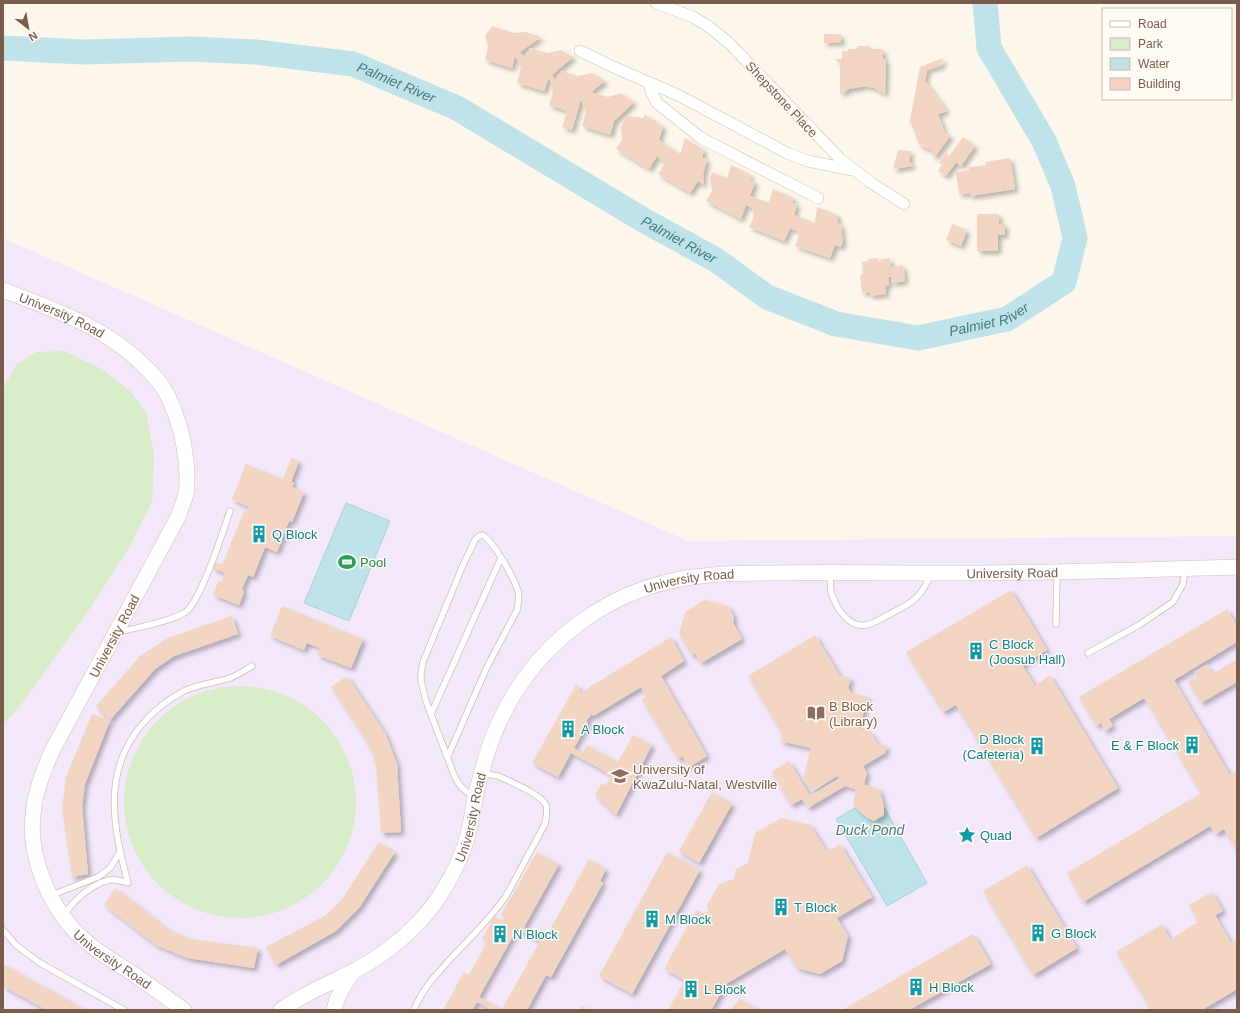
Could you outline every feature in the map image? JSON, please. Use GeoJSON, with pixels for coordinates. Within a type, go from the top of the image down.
{"type":"FeatureCollection","features":[{"type":"Feature","properties":{"kind":"street","name":"Shepstone Place"},"geometry":{"type":"LineString","coordinates":[[656,3],[693,17],[708,26],[729,43],[827,147],[852,170],[904,204]]}},
{"type":"Feature","properties":{"kind":"street"},"geometry":{"type":"LineString","coordinates":[[580,52],[678,95],[787,153],[808,161],[852,170]]}},
{"type":"Feature","properties":{"kind":"street"},"geometry":{"type":"LineString","coordinates":[[649,83],[651,92],[657,103],[701,138],[818,198]]}},
{"type":"Feature","properties":{"kind":"street","name":"University Road"},"geometry":{"type":"LineString","coordinates":[[3,290],[75,320],[111,338],[135,356],[153,374],[165,390],[175,412],[184,442],[186,494],[178,518],[52,751],[42,772],[33,816],[33,836],[39,869],[50,896],[63,916],[81,938],[95,949],[184,1010]]}},
{"type":"Feature","properties":{"kind":"street","name":"University Road"},"geometry":{"type":"LineString","coordinates":[[281,1010],[301,996],[353,972],[380,956],[407,934],[437,901],[448,882],[465,845],[475,797],[490,743],[511,699],[534,666],[552,646],[591,616],[620,599],[647,588],[696,576],[729,573],[931,573],[1237,567]]}},
{"type":"Feature","properties":{"kind":"street","name":"University Road"},"geometry":{"type":"LineString","coordinates":[[334,1010],[339,992],[353,972]]}},
{"type":"Feature","properties":{"kind":"lane"},"geometry":{"type":"LineString","coordinates":[[116,633],[172,618],[189,610],[200,592],[230,511]]}},
{"type":"Feature","properties":{"kind":"lane"},"geometry":{"type":"LineString","coordinates":[[448,756],[487,667],[518,605],[519,600],[518,592],[501,558],[489,540],[483,535],[479,536],[475,540],[463,565],[423,662],[421,673],[421,681],[426,702],[459,785],[466,792],[475,797]]}},
{"type":"Feature","properties":{"kind":"lane"},"geometry":{"type":"LineString","coordinates":[[431,714],[501,558]]}},
{"type":"Feature","properties":{"kind":"lane"},"geometry":{"type":"LineString","coordinates":[[1088,652],[1139,625],[1173,602],[1183,584],[1185,568]]}},
{"type":"Feature","properties":{"kind":"lane"},"geometry":{"type":"LineString","coordinates":[[1056,624],[1057,571]]}},
{"type":"Feature","properties":{"kind":"lane"},"geometry":{"type":"LineString","coordinates":[[830,572],[831,594],[840,610],[848,620],[858,625],[867,625],[908,605],[926,587],[931,573]]}},
{"type":"Feature","properties":{"kind":"lane"},"geometry":{"type":"LineString","coordinates":[[63,916],[75,900],[92,888],[109,880],[128,883],[120,852],[114,802],[116,780],[122,758],[131,740],[153,713],[167,701],[185,691],[232,677],[252,666]]}},
{"type":"Feature","properties":{"kind":"lane"},"geometry":{"type":"LineString","coordinates":[[414,1010],[426,986],[488,919],[506,896],[545,824],[547,812],[546,805],[540,798],[533,793],[496,776],[482,774]]}},
{"type":"Feature","properties":{"kind":"lane"},"geometry":{"type":"LineString","coordinates":[[50,896],[98,878],[110,868],[120,852]]}},
{"type":"Feature","properties":{"kind":"lane"},"geometry":{"type":"LineString","coordinates":[[3,930],[16,945],[40,963],[124,1010]]}},
{"type":"Feature","properties":{"kind":"shaded area","name":"University of KwaZulu-Natal, Westville"},"geometry":{"type":"Polygon","coordinates":[[[3,238],[688,541],[1237,536],[1237,1010],[3,1010],[3,238]]]}},
{"type":"Feature","properties":{"kind":"green space"},"geometry":{"type":"Polygon","coordinates":[[[64,351],[102,369],[130,391],[146,412],[154,454],[152,502],[130,546],[91,607],[19,708],[3,724],[3,389],[16,365],[36,352],[64,351]]]}},
{"type":"Feature","properties":{"kind":"green space"},"geometry":{"type":"Polygon","coordinates":[[[240,686],[263,688],[284,695],[295,700],[322,720],[342,747],[347,758],[354,779],[356,802],[354,825],[347,846],[342,857],[322,884],[295,904],[284,909],[263,916],[240,918],[217,916],[196,909],[185,904],[158,884],[138,857],[133,846],[126,825],[124,802],[126,779],[133,758],[138,747],[158,720],[185,700],[196,695],[217,688],[240,686]]]}},
{"type":"Feature","properties":{"kind":"water","name":"Pool"},"geometry":{"type":"Polygon","coordinates":[[[346,503],[390,521],[349,621],[304,603],[346,503]]]}},
{"type":"Feature","properties":{"kind":"water","name":"Duck Pond"},"geometry":{"type":"Polygon","coordinates":[[[877,795],[927,883],[887,906],[836,819],[877,795]]]}},
{"type":"Feature","properties":{"kind":"building"},"geometry":{"type":"Polygon","coordinates":[[[492,26],[513,33],[526,32],[541,37],[520,52],[523,56],[526,57],[530,48],[547,53],[561,50],[573,57],[552,75],[554,79],[558,79],[561,71],[578,76],[592,73],[605,81],[592,91],[593,93],[608,97],[621,93],[634,102],[614,121],[610,135],[582,126],[586,113],[581,99],[572,130],[562,127],[567,111],[549,105],[553,91],[549,77],[544,91],[517,83],[521,67],[515,56],[512,68],[485,60],[488,46],[485,36],[492,26]]]}},
{"type":"Feature","properties":{"kind":"building"},"geometry":{"type":"Polygon","coordinates":[[[824,34],[841,34],[841,42],[824,43],[824,34]]]}},
{"type":"Feature","properties":{"kind":"building"},"geometry":{"type":"Polygon","coordinates":[[[857,46],[870,46],[870,49],[883,49],[883,59],[886,59],[885,94],[874,88],[865,86],[849,89],[840,94],[840,64],[835,59],[842,59],[842,51],[857,49],[857,46]]]}},
{"type":"Feature","properties":{"kind":"building"},"geometry":{"type":"Polygon","coordinates":[[[943,58],[942,65],[927,70],[925,81],[947,111],[938,114],[945,133],[951,135],[934,158],[931,150],[919,145],[911,123],[909,125],[920,67],[943,58]]]}},
{"type":"Feature","properties":{"kind":"building"},"geometry":{"type":"Polygon","coordinates":[[[644,114],[663,126],[659,140],[680,154],[685,138],[704,150],[702,158],[707,159],[703,175],[704,185],[698,181],[690,193],[658,174],[664,165],[663,161],[657,156],[649,169],[616,149],[622,140],[621,127],[627,116],[644,118],[644,114]]]}},
{"type":"Feature","properties":{"kind":"building"},"geometry":{"type":"Polygon","coordinates":[[[963,137],[975,146],[961,166],[956,162],[946,176],[938,171],[942,165],[939,163],[946,153],[949,156],[963,137]]]}},
{"type":"Feature","properties":{"kind":"building"},"geometry":{"type":"Polygon","coordinates":[[[898,150],[911,151],[909,161],[913,166],[893,169],[898,150]]]}},
{"type":"Feature","properties":{"kind":"building"},"geometry":{"type":"Polygon","coordinates":[[[1010,158],[1015,189],[970,196],[970,193],[959,194],[956,172],[969,170],[969,167],[986,165],[985,162],[1010,158]]]}},
{"type":"Feature","properties":{"kind":"building"},"geometry":{"type":"Polygon","coordinates":[[[731,165],[751,175],[750,180],[755,182],[750,196],[769,203],[773,189],[794,198],[792,203],[797,204],[794,215],[815,223],[817,207],[838,215],[837,223],[842,225],[841,229],[843,241],[841,247],[835,245],[830,258],[795,246],[799,235],[797,231],[790,228],[784,241],[749,227],[754,216],[752,208],[746,205],[741,219],[706,201],[712,191],[710,177],[713,172],[727,179],[731,165]]]}},
{"type":"Feature","properties":{"kind":"building"},"geometry":{"type":"Polygon","coordinates":[[[977,214],[999,214],[999,224],[1005,224],[1005,235],[998,235],[998,251],[977,251],[977,214]]]}},
{"type":"Feature","properties":{"kind":"building"},"geometry":{"type":"Polygon","coordinates":[[[952,224],[967,230],[961,246],[946,240],[952,224]]]}},
{"type":"Feature","properties":{"kind":"building"},"geometry":{"type":"Polygon","coordinates":[[[878,258],[879,261],[881,261],[880,259],[890,258],[891,267],[903,265],[905,281],[892,283],[891,277],[888,277],[889,285],[885,286],[886,294],[870,296],[870,292],[862,293],[860,275],[863,274],[862,262],[869,261],[868,259],[878,258]]]}},
{"type":"Feature","properties":{"kind":"building","name":"Q Block"},"geometry":{"type":"Polygon","coordinates":[[[291,458],[299,461],[291,482],[294,483],[292,487],[304,492],[292,522],[289,521],[277,552],[265,547],[253,577],[248,575],[242,589],[244,592],[239,605],[213,595],[218,582],[222,581],[225,573],[212,568],[215,562],[222,565],[244,511],[247,512],[249,507],[232,499],[246,464],[283,479],[291,458]]]}},
{"type":"Feature","properties":{"kind":"building","name":"D Block (Cafeteria)"},"geometry":{"type":"Polygon","coordinates":[[[1011,590],[1047,650],[1022,665],[1035,686],[1050,675],[1118,788],[1036,838],[956,705],[943,712],[906,652],[1011,590]]]}},
{"type":"Feature","properties":{"kind":"building"},"geometry":{"type":"Polygon","coordinates":[[[704,600],[728,606],[734,617],[733,623],[742,639],[701,663],[695,653],[692,656],[679,634],[685,612],[704,600]]]}},
{"type":"Feature","properties":{"kind":"building"},"geometry":{"type":"Polygon","coordinates":[[[282,606],[363,639],[351,668],[317,655],[320,648],[307,643],[304,650],[270,636],[282,606]]]}},
{"type":"Feature","properties":{"kind":"building","name":"E & F Block"},"geometry":{"type":"Polygon","coordinates":[[[1227,609],[1237,627],[1237,642],[1174,680],[1230,775],[1237,771],[1237,851],[1224,829],[1216,834],[1210,826],[1083,902],[1067,873],[1201,793],[1144,698],[1109,719],[1113,726],[1105,731],[1101,723],[1096,726],[1079,697],[1227,609]]]}},
{"type":"Feature","properties":{"kind":"building"},"geometry":{"type":"Polygon","coordinates":[[[232,616],[238,634],[174,656],[155,669],[110,720],[96,706],[140,656],[168,638],[232,616]]]}},
{"type":"Feature","properties":{"kind":"building","name":"B Block (Library)"},"geometry":{"type":"Polygon","coordinates":[[[815,635],[840,676],[851,678],[848,688],[851,693],[868,697],[859,728],[869,731],[878,744],[887,746],[885,753],[863,766],[867,773],[864,783],[865,785],[877,788],[880,792],[884,806],[884,815],[874,821],[866,817],[856,808],[853,803],[856,791],[855,789],[845,786],[808,808],[802,799],[791,805],[771,772],[789,761],[810,796],[840,778],[837,776],[812,792],[803,778],[811,748],[780,741],[782,734],[748,676],[815,635]]]}},
{"type":"Feature","properties":{"kind":"building","name":"A Block"},"geometry":{"type":"Polygon","coordinates":[[[671,637],[684,661],[661,676],[707,756],[689,767],[682,756],[678,759],[642,700],[646,697],[641,687],[593,716],[592,714],[586,721],[588,723],[574,748],[582,753],[587,745],[618,762],[633,735],[652,745],[616,815],[595,795],[601,784],[605,785],[612,775],[571,753],[558,777],[532,763],[577,683],[580,693],[671,637]]]}},
{"type":"Feature","properties":{"kind":"building"},"geometry":{"type":"Polygon","coordinates":[[[1237,659],[1237,682],[1201,703],[1188,681],[1194,678],[1198,684],[1200,682],[1194,672],[1207,665],[1213,674],[1237,659]]]}},
{"type":"Feature","properties":{"kind":"building"},"geometry":{"type":"Polygon","coordinates":[[[347,676],[385,733],[397,764],[401,832],[381,833],[376,765],[369,745],[331,687],[347,676]]]}},
{"type":"Feature","properties":{"kind":"building"},"geometry":{"type":"Polygon","coordinates":[[[92,714],[110,720],[85,784],[82,806],[88,874],[72,877],[62,809],[66,777],[92,714]]]}},
{"type":"Feature","properties":{"kind":"building"},"geometry":{"type":"Polygon","coordinates":[[[712,792],[732,804],[699,863],[679,851],[712,792]]]}},
{"type":"Feature","properties":{"kind":"building","name":"T Block"},"geometry":{"type":"Polygon","coordinates":[[[781,818],[810,825],[826,850],[832,849],[840,844],[872,897],[837,918],[848,936],[842,961],[820,974],[797,968],[785,949],[726,984],[711,1010],[668,1010],[685,980],[664,969],[696,910],[703,913],[709,911],[707,905],[719,884],[734,879],[736,869],[748,863],[755,833],[781,818]]]}},
{"type":"Feature","properties":{"kind":"building"},"geometry":{"type":"Polygon","coordinates":[[[379,842],[395,852],[359,908],[336,931],[276,965],[266,947],[326,915],[342,899],[379,842]]]}},
{"type":"Feature","properties":{"kind":"building","name":"N Block"},"geometry":{"type":"Polygon","coordinates":[[[537,852],[559,864],[524,927],[545,939],[589,859],[606,869],[600,881],[603,883],[551,977],[546,975],[527,1010],[492,1010],[477,1002],[472,1010],[443,1010],[464,972],[469,975],[487,942],[482,940],[494,916],[502,921],[505,917],[501,915],[537,852]],[[517,929],[479,997],[502,1009],[540,941],[517,929]]]}},
{"type":"Feature","properties":{"kind":"building","name":"M Block"},"geometry":{"type":"Polygon","coordinates":[[[667,852],[700,870],[632,994],[599,976],[667,852]]]}},
{"type":"Feature","properties":{"kind":"building","name":"G Block"},"geometry":{"type":"Polygon","coordinates":[[[1027,865],[1077,948],[1033,975],[983,891],[1027,865]]]}},
{"type":"Feature","properties":{"kind":"building"},"geometry":{"type":"Polygon","coordinates":[[[115,888],[169,930],[191,939],[258,948],[254,968],[187,958],[156,945],[104,905],[115,888]]]}},
{"type":"Feature","properties":{"kind":"building"},"geometry":{"type":"Polygon","coordinates":[[[1212,892],[1223,911],[1215,915],[1231,943],[1237,939],[1237,989],[1202,1010],[1151,1010],[1116,952],[1162,924],[1170,939],[1198,922],[1189,905],[1212,892]]]}},
{"type":"Feature","properties":{"kind":"building","name":"H Block"},"geometry":{"type":"Polygon","coordinates":[[[973,934],[991,964],[909,1010],[842,1010],[973,934]]]}},
{"type":"Feature","properties":{"kind":"building"},"geometry":{"type":"Polygon","coordinates":[[[3,964],[86,1010],[47,1010],[3,986],[3,964]]]}},
{"type":"Feature","properties":{"kind":"building","name":"L Block"},"geometry":{"type":"Polygon","coordinates":[[[740,999],[759,1010],[730,1010],[740,999]]]}},
{"type":"Feature","properties":{"kind":"building"},"geometry":{"type":"Polygon","coordinates":[[[582,1006],[589,1010],[580,1010],[582,1006]]]}},
{"type":"Feature","properties":{"kind":"waterway","name":"Palmiet River"},"geometry":{"type":"LineString","coordinates":[[3,48],[83,52],[191,49],[256,52],[353,64],[457,108],[645,221],[716,260],[767,297],[836,324],[918,338],[1007,319],[1064,282],[1075,238],[1063,186],[1044,141],[989,48],[985,3]]}},
{"type":"Feature","properties":{"kind":"place","name":"Q Block"},"geometry":{"type":"Point","coordinates":[259,534]}},
{"type":"Feature","properties":{"kind":"place","name":"Pool"},"geometry":{"type":"Point","coordinates":[347,562]}},
{"type":"Feature","properties":{"kind":"place","name":"C Block (Joosub Hall)"},"geometry":{"type":"Point","coordinates":[976,651]}},
{"type":"Feature","properties":{"kind":"place","name":"B Block (Library)"},"geometry":{"type":"Point","coordinates":[816,713]}},
{"type":"Feature","properties":{"kind":"place","name":"A Block"},"geometry":{"type":"Point","coordinates":[568,729]}},
{"type":"Feature","properties":{"kind":"place","name":"E & F Block"},"geometry":{"type":"Point","coordinates":[1192,745]}},
{"type":"Feature","properties":{"kind":"place","name":"D Block (Cafeteria)"},"geometry":{"type":"Point","coordinates":[1037,746]}},
{"type":"Feature","properties":{"kind":"place","name":"University of KwaZulu-Natal, Westville"},"geometry":{"type":"Point","coordinates":[620,776]}},
{"type":"Feature","properties":{"kind":"place","name":"Quad"},"geometry":{"type":"Point","coordinates":[967,835]}},
{"type":"Feature","properties":{"kind":"place","name":"T Block"},"geometry":{"type":"Point","coordinates":[781,907]}},
{"type":"Feature","properties":{"kind":"place","name":"M Block"},"geometry":{"type":"Point","coordinates":[652,919]}},
{"type":"Feature","properties":{"kind":"place","name":"G Block"},"geometry":{"type":"Point","coordinates":[1038,933]}},
{"type":"Feature","properties":{"kind":"place","name":"N Block"},"geometry":{"type":"Point","coordinates":[500,934]}},
{"type":"Feature","properties":{"kind":"place","name":"H Block"},"geometry":{"type":"Point","coordinates":[916,987]}},
{"type":"Feature","properties":{"kind":"place","name":"L Block"},"geometry":{"type":"Point","coordinates":[691,989]}}]}
